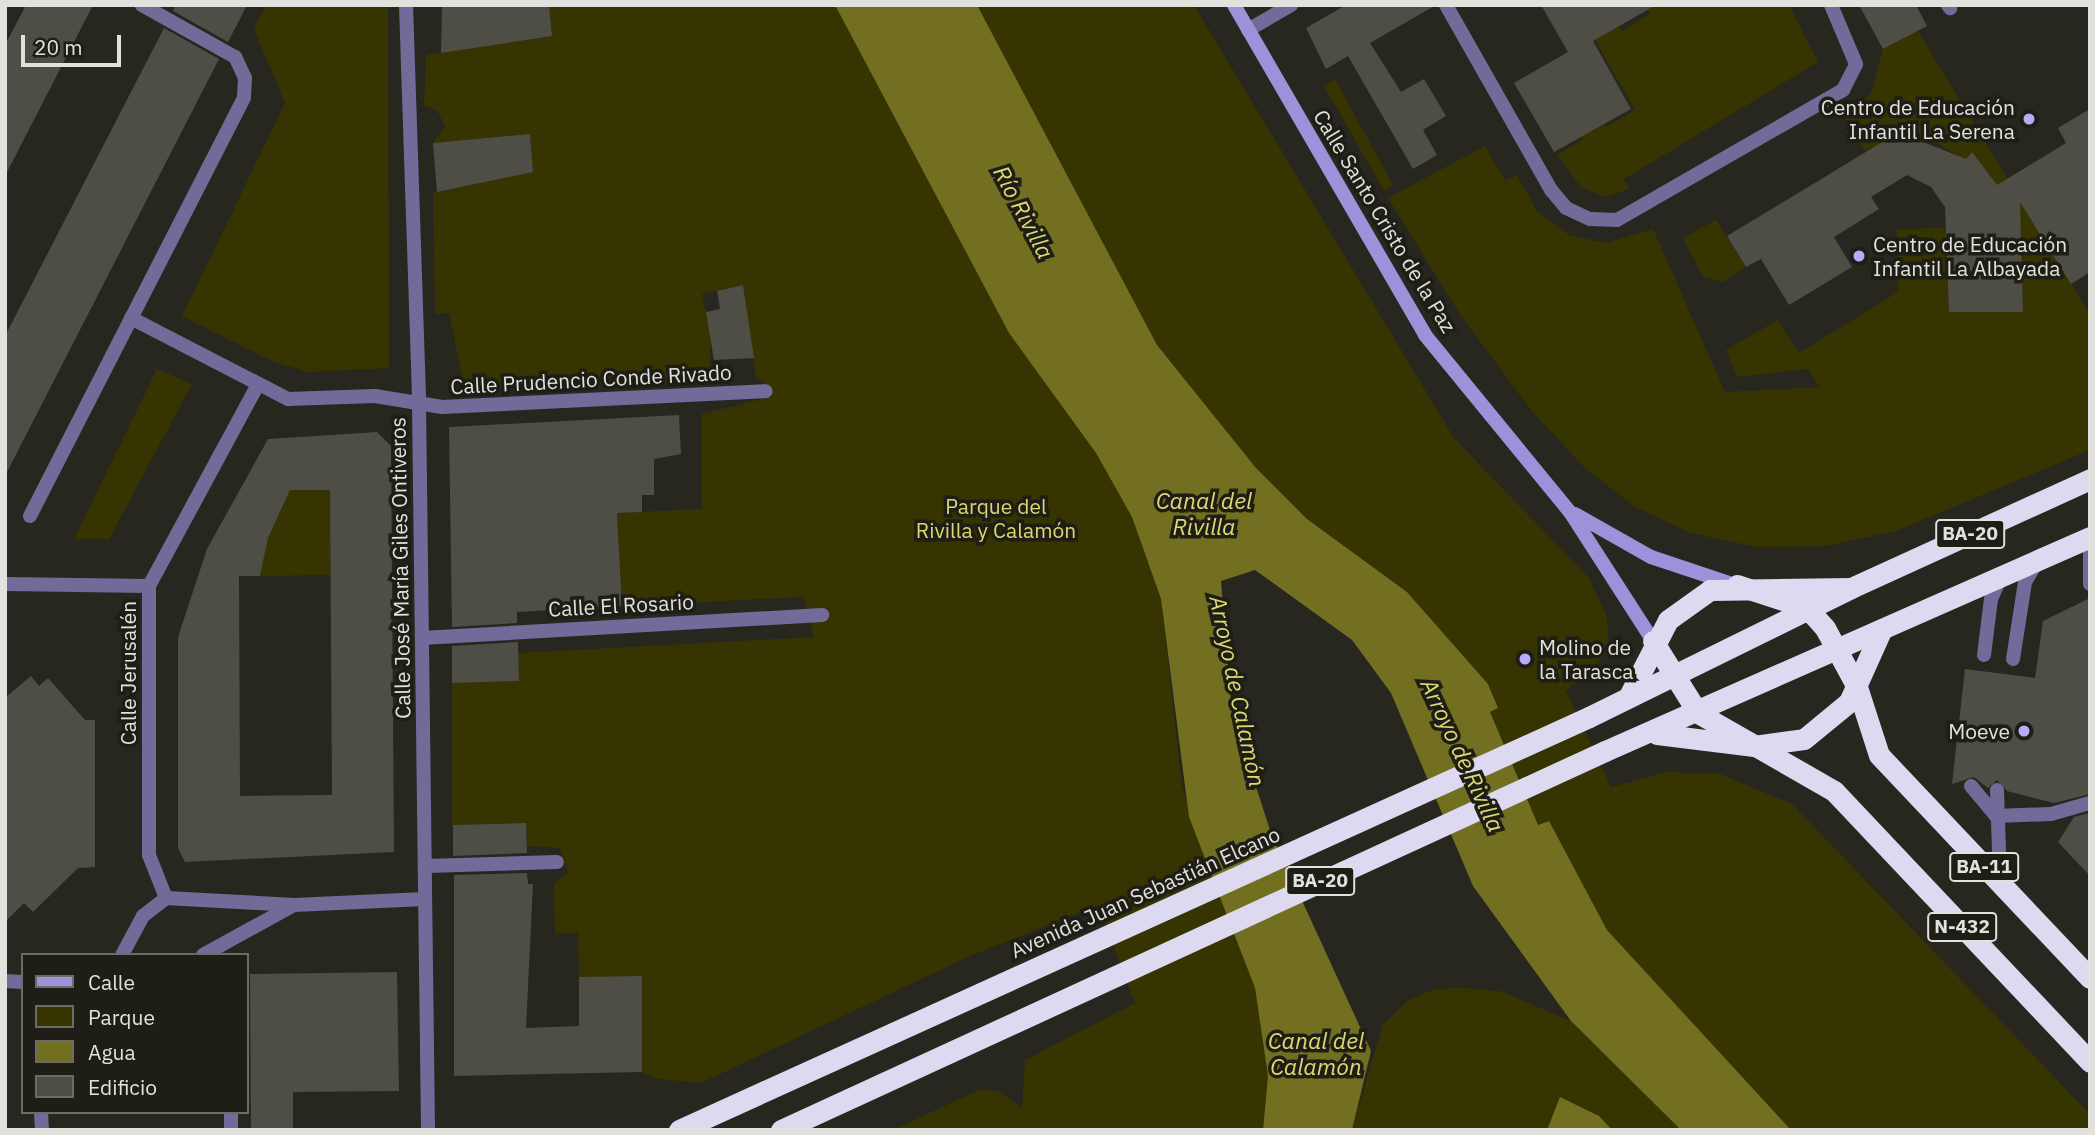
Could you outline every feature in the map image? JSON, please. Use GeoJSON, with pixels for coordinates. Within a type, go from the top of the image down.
{"type":"FeatureCollection","features":[{"type":"Feature","properties":{"kind":"highway","name":"BA-20"},"geometry":{"type":"LineString","coordinates":[[1629,696],[1670,673],[1807,608],[2090,479]]}},
{"type":"Feature","properties":{"kind":"highway","name":"BA-20"},"geometry":{"type":"LineString","coordinates":[[781,1130],[1605,751],[1839,652],[2090,537]]}},
{"type":"Feature","properties":{"kind":"highway"},"geometry":{"type":"LineString","coordinates":[[1629,696],[1653,641],[1688,600],[1737,585],[1851,588]]}},
{"type":"Feature","properties":{"kind":"highway"},"geometry":{"type":"LineString","coordinates":[[1737,585],[1807,608],[1839,652],[1857,687]]}},
{"type":"Feature","properties":{"kind":"highway"},"geometry":{"type":"LineString","coordinates":[[1648,734],[1754,746],[1783,745],[1823,730],[1857,687],[1880,633]]}},
{"type":"Feature","properties":{"kind":"highway"},"geometry":{"type":"LineString","coordinates":[[1653,641],[1670,673],[1698,713],[1754,746]]}},
{"type":"Feature","properties":{"kind":"highway","name":"BA-11"},"geometry":{"type":"LineString","coordinates":[[1857,687],[1879,755],[2090,978]]}},
{"type":"Feature","properties":{"kind":"highway","name":"Avenida Juan Sebastián Elcano"},"geometry":{"type":"LineString","coordinates":[[679,1130],[1589,717],[1629,696]]}},
{"type":"Feature","properties":{"kind":"highway","name":"N-432"},"geometry":{"type":"LineString","coordinates":[[1754,746],[1834,791],[2090,1062]]}},
{"type":"Feature","properties":{"kind":"street"},"geometry":{"type":"LineString","coordinates":[[30,516],[244,97],[245,78],[235,57],[142,5]]}},
{"type":"Feature","properties":{"kind":"street","name":"Calle José María Giles Ontiveros"},"geometry":{"type":"LineString","coordinates":[[406,5],[419,404],[428,1130]]}},
{"type":"Feature","properties":{"kind":"street","name":"Calle Santo Cristo de la Paz"},"geometry":{"type":"LineString","coordinates":[[1234,5],[1425,335],[1570,512],[1653,641]]}},
{"type":"Feature","properties":{"kind":"street"},"geometry":{"type":"LineString","coordinates":[[1248,30],[1291,5]]}},
{"type":"Feature","properties":{"kind":"street"},"geometry":{"type":"LineString","coordinates":[[1446,5],[1551,190],[1566,208],[1590,219],[1617,219],[1843,90],[1856,64],[1831,5]]}},
{"type":"Feature","properties":{"kind":"street","name":"Calle Prudencio Conde Rivado"},"geometry":{"type":"LineString","coordinates":[[131,318],[256,388],[288,399],[375,396],[419,404],[766,391]]}},
{"type":"Feature","properties":{"kind":"street","name":"Calle Jerusalén"},"geometry":{"type":"LineString","coordinates":[[166,898],[149,855],[149,586],[256,388]]}},
{"type":"Feature","properties":{"kind":"street"},"geometry":{"type":"LineString","coordinates":[[1570,512],[1651,557],[1737,585]]}},
{"type":"Feature","properties":{"kind":"street"},"geometry":{"type":"LineString","coordinates":[[2090,546],[2090,584]]}},
{"type":"Feature","properties":{"kind":"street"},"geometry":{"type":"LineString","coordinates":[[2013,659],[2025,582],[2038,560]]}},
{"type":"Feature","properties":{"kind":"street"},"geometry":{"type":"LineString","coordinates":[[1984,655],[1990,598],[2001,578]]}},
{"type":"Feature","properties":{"kind":"street"},"geometry":{"type":"LineString","coordinates":[[5,584],[149,586]]}},
{"type":"Feature","properties":{"kind":"street","name":"Calle El Rosario"},"geometry":{"type":"LineString","coordinates":[[422,638],[822,615]]}},
{"type":"Feature","properties":{"kind":"street"},"geometry":{"type":"LineString","coordinates":[[1971,786],[1996,816]]}},
{"type":"Feature","properties":{"kind":"street"},"geometry":{"type":"LineString","coordinates":[[1997,790],[2000,883]]}},
{"type":"Feature","properties":{"kind":"street"},"geometry":{"type":"LineString","coordinates":[[1996,816],[2051,814],[2090,803]]}},
{"type":"Feature","properties":{"kind":"street"},"geometry":{"type":"LineString","coordinates":[[425,866],[557,862]]}},
{"type":"Feature","properties":{"kind":"street"},"geometry":{"type":"LineString","coordinates":[[123,953],[143,916],[166,898],[294,905],[425,899]]}},
{"type":"Feature","properties":{"kind":"street"},"geometry":{"type":"LineString","coordinates":[[208,953],[294,905]]}},
{"type":"Feature","properties":{"kind":"green space"},"geometry":{"type":"Polygon","coordinates":[[[266,5],[388,5],[389,368],[308,372],[274,362],[182,316],[285,103],[254,29],[266,5]]]}},
{"type":"Feature","properties":{"kind":"green space","name":"Parque del Rivilla y Calamón"},"geometry":{"type":"Polygon","coordinates":[[[549,5],[835,5],[1009,333],[1096,453],[1132,517],[1161,599],[1182,787],[1255,988],[1268,1076],[1263,1130],[893,1130],[979,1090],[999,1091],[1022,1108],[1025,1060],[1135,1003],[1098,905],[970,956],[701,1083],[658,1079],[642,1072],[642,977],[579,977],[578,933],[555,933],[554,884],[568,872],[559,848],[527,846],[526,823],[452,825],[452,683],[519,681],[518,653],[814,637],[804,597],[622,606],[617,513],[702,509],[702,414],[766,398],[771,388],[756,376],[743,285],[702,294],[711,336],[710,379],[465,390],[449,313],[435,314],[433,192],[532,172],[530,134],[433,143],[445,126],[437,110],[424,106],[426,55],[552,36],[549,5]]]}},
{"type":"Feature","properties":{"kind":"green space"},"geometry":{"type":"Polygon","coordinates":[[[977,5],[1194,5],[1454,438],[1589,578],[1607,616],[1609,651],[1566,691],[1611,787],[1667,772],[1720,774],[1792,804],[2090,1114],[2090,1130],[1791,1130],[1607,930],[1549,822],[1538,826],[1490,712],[1498,707],[1488,684],[1407,592],[1307,519],[1256,468],[1157,345],[977,5]]]}},
{"type":"Feature","properties":{"kind":"green space"},"geometry":{"type":"Polygon","coordinates":[[[1645,5],[1789,5],[1818,62],[1624,179],[1629,189],[1605,197],[1581,187],[1557,155],[1583,140],[1573,123],[1596,109],[1606,127],[1635,110],[1587,26],[1611,13],[1621,31],[1650,14],[1645,5]]]}},
{"type":"Feature","properties":{"kind":"green space"},"geometry":{"type":"Polygon","coordinates":[[[1918,31],[2090,315],[2090,450],[1896,531],[1827,546],[1756,547],[1691,533],[1635,507],[1584,467],[1531,410],[1461,316],[1388,198],[1485,146],[1505,180],[1517,175],[1537,211],[1569,235],[1606,243],[1653,229],[1725,392],[1820,387],[1808,369],[1737,377],[1726,350],[1778,320],[1799,353],[1898,292],[1897,229],[1948,228],[1949,312],[2023,312],[2021,237],[1980,162],[1971,154],[1965,160],[1939,144],[1908,138],[1906,130],[1884,135],[1884,143],[1865,151],[1843,115],[1871,93],[1883,49],[1918,31]]]}},
{"type":"Feature","properties":{"kind":"green space"},"geometry":{"type":"Polygon","coordinates":[[[1335,79],[1393,185],[1384,191],[1324,86],[1335,79]]]}},
{"type":"Feature","properties":{"kind":"green space"},"geometry":{"type":"Polygon","coordinates":[[[1716,220],[1746,267],[1723,282],[1703,277],[1683,238],[1716,220]]]}},
{"type":"Feature","properties":{"kind":"green space"},"geometry":{"type":"Polygon","coordinates":[[[157,369],[192,384],[109,539],[74,539],[157,369]]]}},
{"type":"Feature","properties":{"kind":"green space"},"geometry":{"type":"Polygon","coordinates":[[[290,490],[330,490],[331,575],[260,576],[268,538],[290,490]]]}},
{"type":"Feature","properties":{"kind":"green space"},"geometry":{"type":"Polygon","coordinates":[[[1435,989],[1500,991],[1571,1021],[1681,1130],[1352,1130],[1383,1024],[1409,1000],[1435,989]]]}},
{"type":"Feature","properties":{"kind":"water","name":"Canal del Rivilla"},"geometry":{"type":"Polygon","coordinates":[[[835,5],[977,5],[1157,345],[1256,468],[1307,519],[1407,592],[1488,684],[1498,708],[1490,712],[1538,825],[1549,821],[1607,930],[1791,1130],[1681,1130],[1571,1021],[1473,886],[1391,693],[1352,640],[1255,570],[1221,581],[1232,713],[1271,833],[1371,1051],[1352,1130],[1263,1130],[1268,1076],[1255,988],[1189,817],[1161,599],[1132,517],[1096,453],[1009,333],[835,5]]]}},
{"type":"Feature","properties":{"kind":"water"},"geometry":{"type":"Polygon","coordinates":[[[1560,1097],[1599,1116],[1612,1130],[1547,1130],[1560,1097]]]}},
{"type":"Feature","properties":{"kind":"building"},"geometry":{"type":"Polygon","coordinates":[[[26,5],[93,5],[5,176],[5,45],[26,5]]]}},
{"type":"Feature","properties":{"kind":"building"},"geometry":{"type":"Polygon","coordinates":[[[176,5],[247,5],[228,42],[173,11],[176,5]]]}},
{"type":"Feature","properties":{"kind":"building"},"geometry":{"type":"Polygon","coordinates":[[[442,5],[549,5],[552,36],[441,53],[442,5]]]}},
{"type":"Feature","properties":{"kind":"building"},"geometry":{"type":"Polygon","coordinates":[[[1346,5],[1436,5],[1370,43],[1401,92],[1424,79],[1446,116],[1423,130],[1437,155],[1413,169],[1348,56],[1326,69],[1306,28],[1346,5]]]}},
{"type":"Feature","properties":{"kind":"building"},"geometry":{"type":"Polygon","coordinates":[[[1541,5],[1656,5],[1593,41],[1631,109],[1554,152],[1514,83],[1568,52],[1541,5]]]}},
{"type":"Feature","properties":{"kind":"building"},"geometry":{"type":"Polygon","coordinates":[[[1859,5],[1916,5],[1927,26],[1883,49],[1859,5]]]}},
{"type":"Feature","properties":{"kind":"building"},"geometry":{"type":"Polygon","coordinates":[[[164,28],[219,59],[5,476],[5,336],[164,28]]]}},
{"type":"Feature","properties":{"kind":"building"},"geometry":{"type":"Polygon","coordinates":[[[2090,109],[2090,272],[2071,284],[2020,202],[2023,312],[1949,312],[1945,207],[1931,187],[1907,175],[1871,197],[1879,209],[1834,237],[1852,267],[1789,305],[1761,259],[1746,267],[1727,236],[1884,141],[1884,135],[1907,130],[1908,136],[1966,159],[1972,152],[1997,185],[2066,143],[2058,128],[2090,109]]]}},
{"type":"Feature","properties":{"kind":"building"},"geometry":{"type":"Polygon","coordinates":[[[530,134],[533,172],[437,192],[433,143],[530,134]]]}},
{"type":"Feature","properties":{"kind":"building"},"geometry":{"type":"Polygon","coordinates":[[[743,285],[754,358],[714,360],[706,312],[720,309],[717,291],[743,285]]]}},
{"type":"Feature","properties":{"kind":"building"},"geometry":{"type":"Polygon","coordinates":[[[679,415],[681,454],[654,459],[654,495],[642,495],[642,512],[617,513],[622,606],[517,612],[517,623],[452,627],[449,427],[679,415]]]}},
{"type":"Feature","properties":{"kind":"building"},"geometry":{"type":"Polygon","coordinates":[[[377,432],[391,446],[394,852],[185,862],[178,848],[178,637],[207,549],[268,439],[377,432]],[[290,490],[268,538],[260,576],[239,576],[240,796],[332,795],[330,490],[290,490]]]}},
{"type":"Feature","properties":{"kind":"building","name":"Moeve"},"geometry":{"type":"Polygon","coordinates":[[[2090,598],[2090,794],[2054,803],[2007,791],[1997,780],[1988,788],[1974,777],[1952,784],[1965,669],[2035,678],[2043,621],[2090,598]]]}},
{"type":"Feature","properties":{"kind":"building"},"geometry":{"type":"Polygon","coordinates":[[[518,642],[519,681],[452,683],[452,646],[518,642]]]}},
{"type":"Feature","properties":{"kind":"building"},"geometry":{"type":"Polygon","coordinates":[[[31,676],[39,686],[48,678],[85,720],[95,720],[95,867],[78,868],[33,912],[24,903],[5,922],[5,698],[31,676]]]}},
{"type":"Feature","properties":{"kind":"building"},"geometry":{"type":"Polygon","coordinates":[[[2090,813],[2090,876],[2058,842],[2074,817],[2090,813]]]}},
{"type":"Feature","properties":{"kind":"building"},"geometry":{"type":"Polygon","coordinates":[[[526,823],[527,853],[453,856],[453,825],[526,823]]]}},
{"type":"Feature","properties":{"kind":"building"},"geometry":{"type":"Polygon","coordinates":[[[527,873],[528,884],[533,884],[526,1028],[579,1026],[579,977],[642,976],[642,1072],[454,1076],[454,875],[527,873]]]}},
{"type":"Feature","properties":{"kind":"building"},"geometry":{"type":"Polygon","coordinates":[[[397,972],[399,1091],[293,1092],[293,1130],[251,1130],[250,974],[397,972]]]}},
{"type":"Feature","properties":{"kind":"place","name":"Centro de Educación Infantil La Serena"},"geometry":{"type":"Point","coordinates":[2029,119]}},
{"type":"Feature","properties":{"kind":"place","name":"Centro de Educación Infantil La Albayada"},"geometry":{"type":"Point","coordinates":[1859,256]}},
{"type":"Feature","properties":{"kind":"place","name":"Molino de la Tarasca"},"geometry":{"type":"Point","coordinates":[1525,659]}},
{"type":"Feature","properties":{"kind":"place","name":"Moeve"},"geometry":{"type":"Point","coordinates":[2024,731]}},
{"type":"Feature","properties":{"kind":"water label","name":"Río Rivilla"},"geometry":{"type":"Point","coordinates":[1024,212]}},
{"type":"Feature","properties":{"kind":"water label","name":"Arroyo de Calamón"},"geometry":{"type":"Point","coordinates":[1238,691]}},
{"type":"Feature","properties":{"kind":"water label","name":"Arroyo de Rivilla"},"geometry":{"type":"Point","coordinates":[1463,755]}},
{"type":"Feature","properties":{"kind":"water label","name":"Canal del Calamón"},"geometry":{"type":"Point","coordinates":[1316,1053]}}]}
